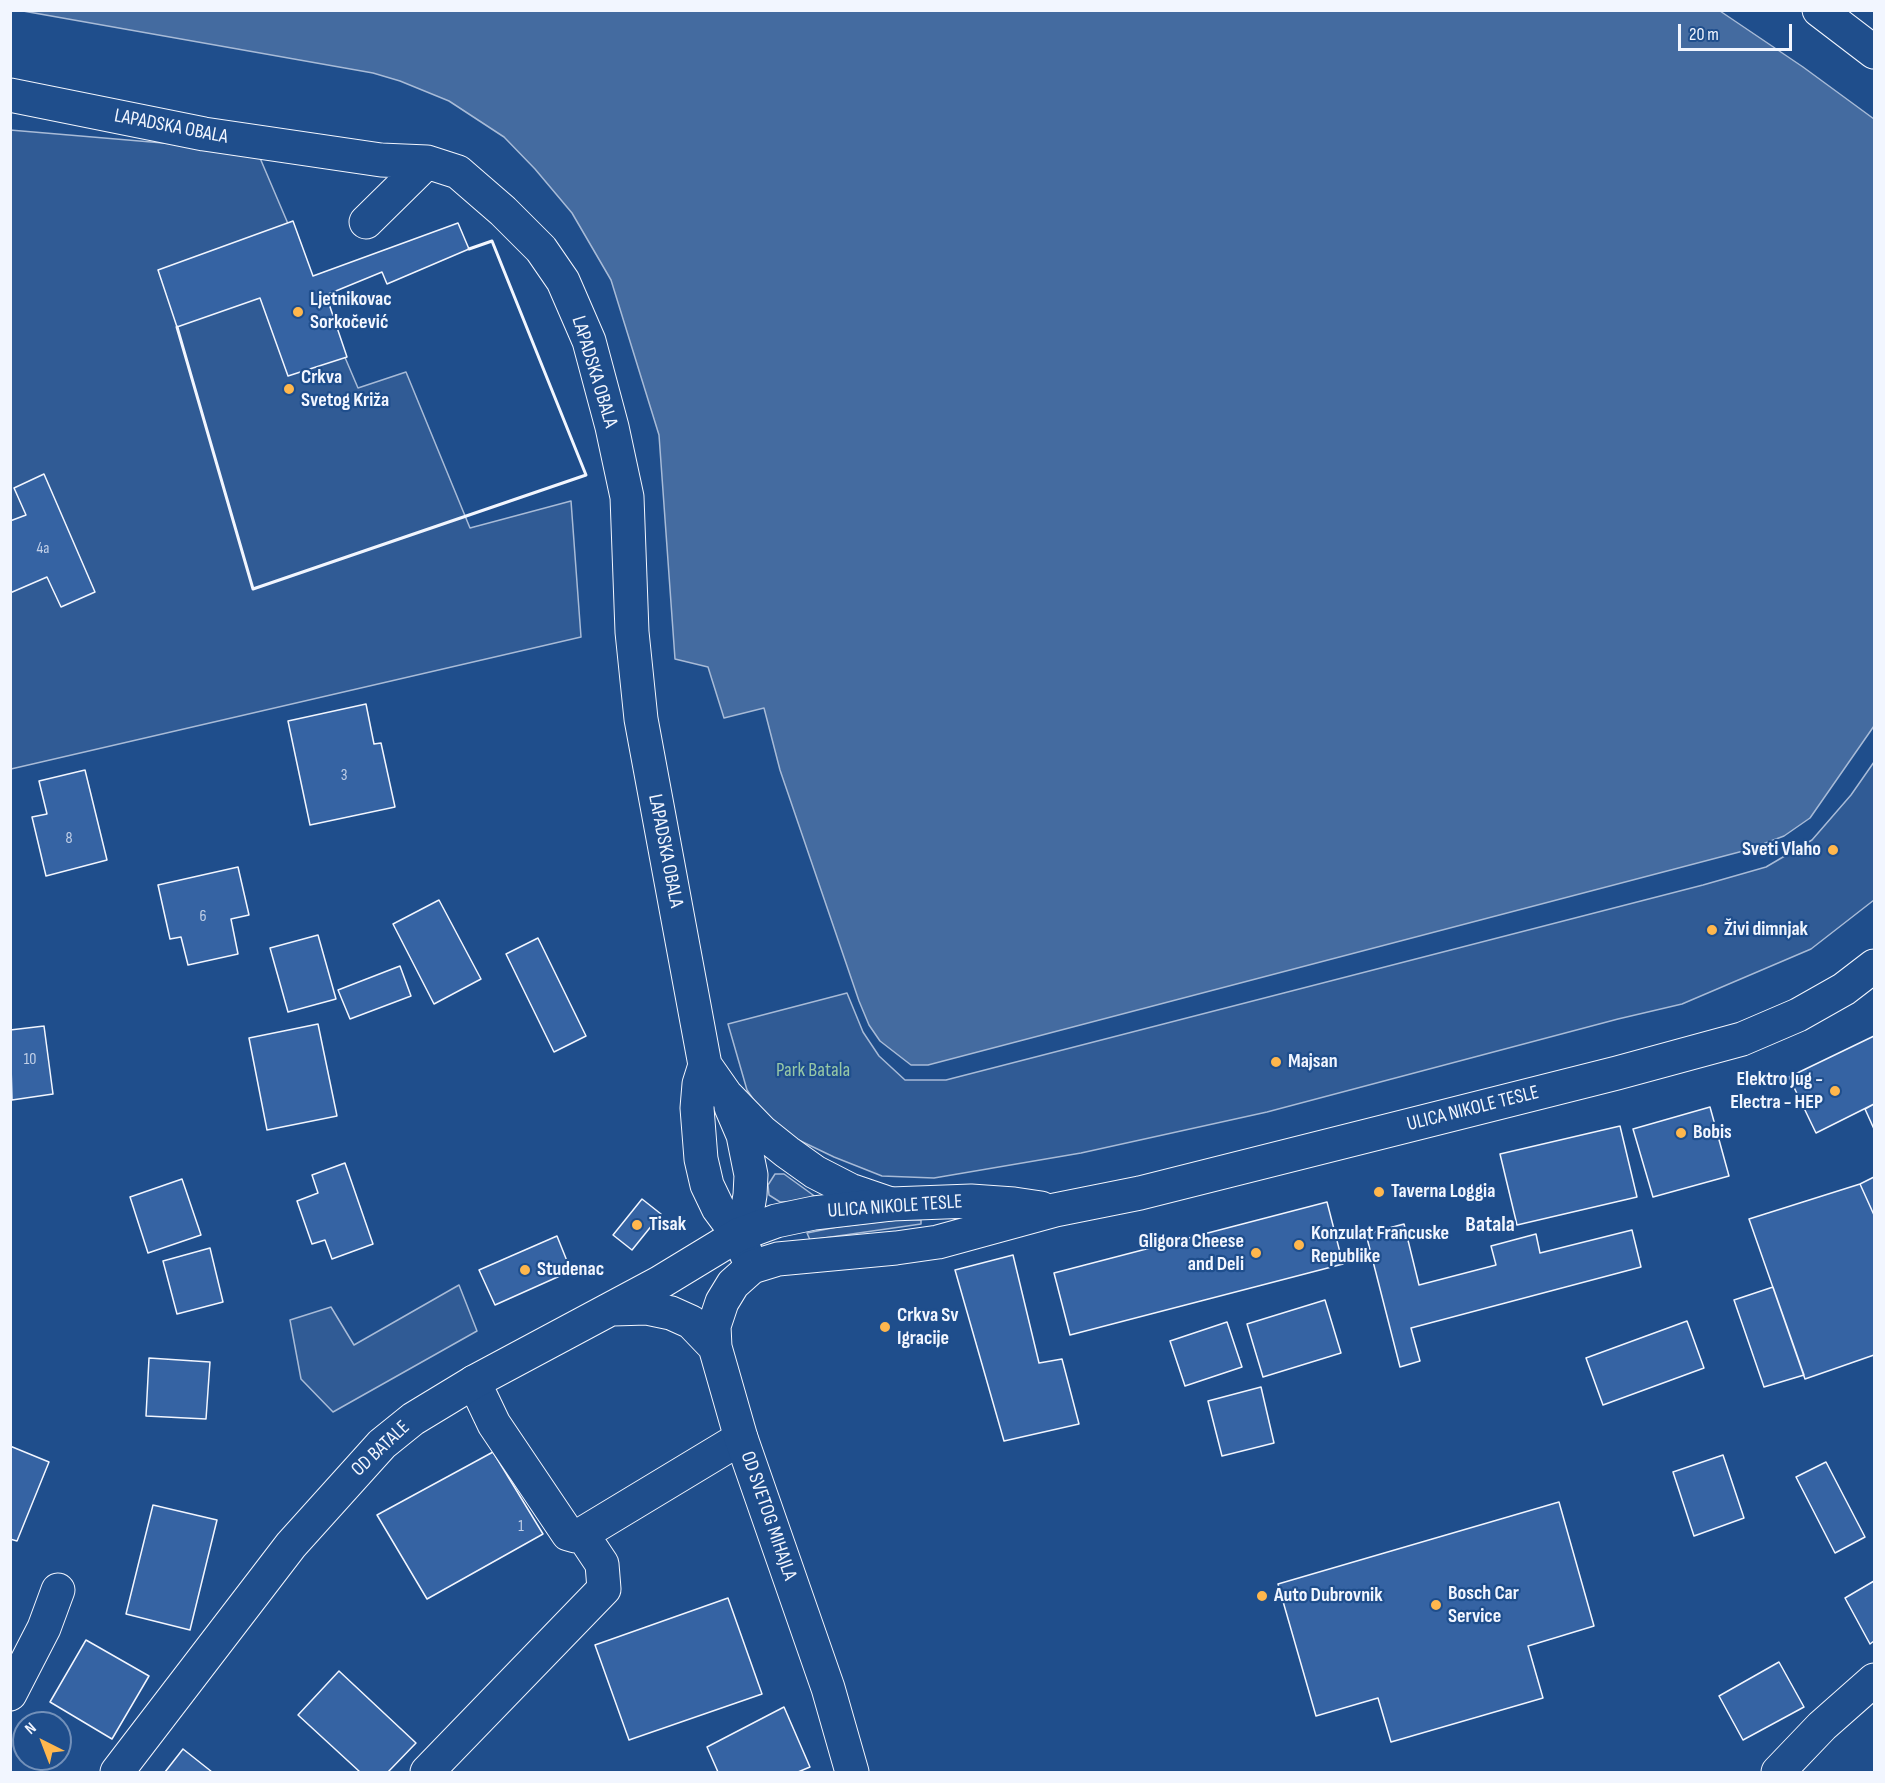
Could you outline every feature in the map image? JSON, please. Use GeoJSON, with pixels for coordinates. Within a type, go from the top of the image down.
{"type":"FeatureCollection","features":[{"type":"Feature","properties":{"kind":"main road"},"geometry":{"type":"LineString","coordinates":[[1819,10],[1875,52]]}},
{"type":"Feature","properties":{"kind":"main road","name":"LAPADSKA OBALA"},"geometry":{"type":"LineString","coordinates":[[10,95],[204,134],[381,160],[427,162],[458,172],[503,211],[541,249],[563,281],[588,341],[612,426],[627,498],[632,632],[641,719],[705,1065],[726,1095],[762,1132],[814,1172],[850,1190],[891,1204]]}},
{"type":"Feature","properties":{"kind":"main road"},"geometry":{"type":"LineString","coordinates":[[366,222],[427,162]]}},
{"type":"Feature","properties":{"kind":"main road","name":"ULICA NIKOLE TESLE"},"geometry":{"type":"LineString","coordinates":[[752,1267],[778,1259],[938,1242],[1055,1210],[1140,1193],[1617,1073],[1742,1039],[1798,1015],[1844,989],[1875,966]]}},
{"type":"Feature","properties":{"kind":"main road","name":"LAPADSKA OBALA"},"geometry":{"type":"LineString","coordinates":[[705,1065],[699,1084],[697,1108],[701,1159],[707,1185],[718,1208],[738,1235],[752,1267]]}},
{"type":"Feature","properties":{"kind":"main road","name":"LAPADSKA OBALA"},"geometry":{"type":"LineString","coordinates":[[726,1095],[743,1135],[751,1175],[747,1213],[738,1235]]}},
{"type":"Feature","properties":{"kind":"main road","name":"ULICA NIKOLE TESLE"},"geometry":{"type":"LineString","coordinates":[[738,1235],[776,1221],[891,1204],[971,1201],[1055,1210]]}},
{"type":"Feature","properties":{"kind":"main road","name":"OD BATALE"},"geometry":{"type":"LineString","coordinates":[[117,1773],[291,1545],[382,1444],[413,1419],[474,1382],[613,1309],[738,1235]]}},
{"type":"Feature","properties":{"kind":"main road","name":"OD SVETOG MIHAJLA"},"geometry":{"type":"LineString","coordinates":[[752,1267],[733,1284],[722,1302],[714,1326],[715,1347],[741,1438],[828,1688],[852,1773]]}},
{"type":"Feature","properties":{"kind":"main road"},"geometry":{"type":"LineString","coordinates":[[613,1309],[648,1308],[671,1312],[691,1322],[715,1347]]}},
{"type":"Feature","properties":{"kind":"main road"},"geometry":{"type":"LineString","coordinates":[[474,1382],[494,1424],[568,1534],[575,1536],[582,1534],[741,1438]]}},
{"type":"Feature","properties":{"kind":"main road"},"geometry":{"type":"LineString","coordinates":[[427,1773],[603,1589],[602,1564],[582,1534]]}},
{"type":"Feature","properties":{"kind":"main road"},"geometry":{"type":"LineString","coordinates":[[10,1694],[44,1628],[58,1590]]}},
{"type":"Feature","properties":{"kind":"main road"},"geometry":{"type":"LineString","coordinates":[[1778,1773],[1822,1726],[1875,1680]]}},
{"type":"Feature","properties":{"kind":"shaded area"},"geometry":{"type":"Polygon","coordinates":[[[23,11],[1720,11],[1803,67],[1874,119],[1874,726],[1810,818],[1784,836],[1747,850],[928,1065],[911,1065],[880,1041],[869,1025],[859,1001],[780,770],[764,708],[724,718],[708,667],[675,659],[659,435],[611,280],[572,213],[535,169],[504,137],[449,101],[400,81],[373,73],[23,11]]]}},
{"type":"Feature","properties":{"kind":"shaded area"},"geometry":{"type":"Polygon","coordinates":[[[10,130],[257,151],[358,388],[406,372],[470,528],[571,501],[581,637],[11,769],[10,130]]]}},
{"type":"Feature","properties":{"kind":"shaded area","name":"Park Batala"},"geometry":{"type":"Polygon","coordinates":[[[1874,762],[1874,900],[1811,949],[1682,1004],[1267,1112],[1081,1153],[934,1178],[882,1176],[834,1157],[786,1134],[764,1115],[747,1090],[728,1024],[847,993],[863,1032],[879,1056],[905,1080],[946,1080],[1766,867],[1812,840],[1851,795],[1874,762]]]}},
{"type":"Feature","properties":{"kind":"shaded area"},"geometry":{"type":"Polygon","coordinates":[[[775,1174],[784,1174],[820,1200],[780,1202],[769,1195],[768,1185],[775,1174]]]}},
{"type":"Feature","properties":{"kind":"shaded area"},"geometry":{"type":"Polygon","coordinates":[[[903,1219],[921,1220],[921,1224],[810,1240],[807,1233],[837,1227],[903,1219]]]}},
{"type":"Feature","properties":{"kind":"shaded area"},"geometry":{"type":"Polygon","coordinates":[[[459,1285],[477,1331],[333,1412],[301,1379],[290,1320],[331,1307],[354,1345],[459,1285]]]}},
{"type":"Feature","properties":{"kind":"building","name":"Ljetnikovac Sorkočević"},"geometry":{"type":"Polygon","coordinates":[[[293,221],[313,276],[458,223],[469,249],[387,284],[382,272],[326,295],[347,357],[288,376],[260,298],[177,327],[158,270],[293,221]]]}},
{"type":"Feature","properties":{"kind":"building"},"geometry":{"type":"Polygon","coordinates":[[[44,474],[95,592],[61,607],[47,577],[10,593],[10,521],[26,515],[14,488],[44,474]]]}},
{"type":"Feature","properties":{"kind":"building"},"geometry":{"type":"Polygon","coordinates":[[[366,704],[374,744],[381,743],[395,807],[310,825],[288,721],[366,704]]]}},
{"type":"Feature","properties":{"kind":"building"},"geometry":{"type":"Polygon","coordinates":[[[85,770],[107,860],[46,876],[32,817],[47,814],[39,781],[85,770]]]}},
{"type":"Feature","properties":{"kind":"building"},"geometry":{"type":"Polygon","coordinates":[[[238,867],[249,915],[231,919],[238,954],[188,965],[181,937],[170,939],[158,885],[238,867]]]}},
{"type":"Feature","properties":{"kind":"building"},"geometry":{"type":"Polygon","coordinates":[[[439,900],[481,979],[434,1004],[393,924],[439,900]]]}},
{"type":"Feature","properties":{"kind":"building"},"geometry":{"type":"Polygon","coordinates":[[[318,935],[336,999],[288,1012],[270,948],[318,935]]]}},
{"type":"Feature","properties":{"kind":"building"},"geometry":{"type":"Polygon","coordinates":[[[538,938],[586,1036],[554,1052],[506,954],[538,938]]]}},
{"type":"Feature","properties":{"kind":"building"},"geometry":{"type":"Polygon","coordinates":[[[400,966],[411,996],[350,1019],[338,990],[400,966]]]}},
{"type":"Feature","properties":{"kind":"building"},"geometry":{"type":"Polygon","coordinates":[[[318,1024],[337,1116],[267,1130],[249,1038],[318,1024]]]}},
{"type":"Feature","properties":{"kind":"building"},"geometry":{"type":"Polygon","coordinates":[[[44,1026],[53,1094],[12,1100],[10,1030],[44,1026]]]}},
{"type":"Feature","properties":{"kind":"building","name":"Elektro Jug - Electra - HEP"},"geometry":{"type":"Polygon","coordinates":[[[1874,1036],[1874,1104],[1816,1133],[1789,1077],[1874,1036]]]}},
{"type":"Feature","properties":{"kind":"building"},"geometry":{"type":"Polygon","coordinates":[[[1874,1104],[1874,1129],[1865,1109],[1874,1104]]]}},
{"type":"Feature","properties":{"kind":"building"},"geometry":{"type":"Polygon","coordinates":[[[1710,1107],[1729,1176],[1653,1197],[1633,1129],[1710,1107]]]}},
{"type":"Feature","properties":{"kind":"building"},"geometry":{"type":"Polygon","coordinates":[[[1620,1126],[1637,1197],[1517,1225],[1500,1154],[1620,1126]]]}},
{"type":"Feature","properties":{"kind":"building"},"geometry":{"type":"Polygon","coordinates":[[[345,1163],[373,1244],[332,1259],[325,1240],[312,1244],[297,1201],[318,1193],[312,1175],[345,1163]]]}},
{"type":"Feature","properties":{"kind":"building"},"geometry":{"type":"Polygon","coordinates":[[[1874,1177],[1874,1215],[1860,1184],[1874,1177]]]}},
{"type":"Feature","properties":{"kind":"building"},"geometry":{"type":"Polygon","coordinates":[[[182,1179],[201,1235],[148,1253],[130,1197],[182,1179]]]}},
{"type":"Feature","properties":{"kind":"building"},"geometry":{"type":"Polygon","coordinates":[[[1860,1184],[1874,1215],[1874,1355],[1805,1379],[1749,1219],[1860,1184]]]}},
{"type":"Feature","properties":{"kind":"building","name":"Tisak"},"geometry":{"type":"Polygon","coordinates":[[[642,1199],[661,1214],[632,1250],[613,1235],[642,1199]]]}},
{"type":"Feature","properties":{"kind":"building"},"geometry":{"type":"Polygon","coordinates":[[[1327,1202],[1343,1264],[1070,1335],[1054,1273],[1327,1202]]]}},
{"type":"Feature","properties":{"kind":"building"},"geometry":{"type":"Polygon","coordinates":[[[1404,1224],[1419,1285],[1496,1265],[1491,1246],[1536,1234],[1540,1253],[1632,1230],[1641,1267],[1411,1328],[1420,1361],[1400,1367],[1366,1234],[1404,1224]]]}},
{"type":"Feature","properties":{"kind":"building","name":"Studenac"},"geometry":{"type":"Polygon","coordinates":[[[557,1236],[571,1271],[495,1305],[479,1270],[557,1236]]]}},
{"type":"Feature","properties":{"kind":"building"},"geometry":{"type":"Polygon","coordinates":[[[210,1248],[223,1302],[177,1314],[163,1261],[210,1248]]]}},
{"type":"Feature","properties":{"kind":"building"},"geometry":{"type":"Polygon","coordinates":[[[1013,1255],[1039,1363],[1062,1359],[1079,1424],[1004,1441],[955,1270],[1013,1255]]]}},
{"type":"Feature","properties":{"kind":"building"},"geometry":{"type":"Polygon","coordinates":[[[1773,1287],[1804,1375],[1764,1387],[1734,1300],[1773,1287]]]}},
{"type":"Feature","properties":{"kind":"building"},"geometry":{"type":"Polygon","coordinates":[[[1325,1300],[1341,1353],[1263,1377],[1247,1324],[1325,1300]]]}},
{"type":"Feature","properties":{"kind":"building"},"geometry":{"type":"Polygon","coordinates":[[[1687,1321],[1704,1368],[1603,1405],[1586,1358],[1687,1321]]]}},
{"type":"Feature","properties":{"kind":"building"},"geometry":{"type":"Polygon","coordinates":[[[1227,1322],[1242,1367],[1185,1386],[1170,1341],[1227,1322]]]}},
{"type":"Feature","properties":{"kind":"building"},"geometry":{"type":"Polygon","coordinates":[[[149,1358],[210,1362],[206,1419],[146,1416],[149,1358]]]}},
{"type":"Feature","properties":{"kind":"building"},"geometry":{"type":"Polygon","coordinates":[[[1261,1387],[1274,1443],[1222,1456],[1208,1401],[1261,1387]]]}},
{"type":"Feature","properties":{"kind":"building"},"geometry":{"type":"Polygon","coordinates":[[[10,1446],[49,1462],[17,1541],[10,1539],[10,1446]]]}},
{"type":"Feature","properties":{"kind":"building"},"geometry":{"type":"Polygon","coordinates":[[[493,1452],[543,1534],[427,1599],[377,1515],[493,1452]]]}},
{"type":"Feature","properties":{"kind":"building"},"geometry":{"type":"Polygon","coordinates":[[[1723,1455],[1744,1518],[1694,1536],[1673,1472],[1723,1455]]]}},
{"type":"Feature","properties":{"kind":"building"},"geometry":{"type":"Polygon","coordinates":[[[1826,1462],[1865,1537],[1835,1553],[1796,1477],[1826,1462]]]}},
{"type":"Feature","properties":{"kind":"building","name":"Bosch Car Service"},"geometry":{"type":"Polygon","coordinates":[[[1559,1502],[1594,1626],[1528,1646],[1543,1698],[1391,1742],[1378,1698],[1316,1716],[1278,1584],[1559,1502]]]}},
{"type":"Feature","properties":{"kind":"building"},"geometry":{"type":"Polygon","coordinates":[[[153,1505],[217,1520],[190,1630],[126,1614],[153,1505]]]}},
{"type":"Feature","properties":{"kind":"building"},"geometry":{"type":"Polygon","coordinates":[[[1874,1581],[1874,1641],[1870,1644],[1845,1598],[1874,1581]]]}},
{"type":"Feature","properties":{"kind":"building"},"geometry":{"type":"Polygon","coordinates":[[[728,1598],[762,1694],[629,1740],[595,1645],[728,1598]]]}},
{"type":"Feature","properties":{"kind":"building"},"geometry":{"type":"Polygon","coordinates":[[[86,1640],[149,1676],[112,1739],[72,1715],[72,1711],[65,1711],[50,1702],[86,1640]]]}},
{"type":"Feature","properties":{"kind":"building"},"geometry":{"type":"Polygon","coordinates":[[[1779,1662],[1804,1707],[1743,1740],[1719,1696],[1779,1662]]]}},
{"type":"Feature","properties":{"kind":"building"},"geometry":{"type":"Polygon","coordinates":[[[339,1671],[416,1743],[388,1772],[360,1772],[298,1715],[339,1671]]]}},
{"type":"Feature","properties":{"kind":"building"},"geometry":{"type":"Polygon","coordinates":[[[784,1707],[810,1767],[798,1772],[718,1772],[707,1747],[784,1707]]]}},
{"type":"Feature","properties":{"kind":"building"},"geometry":{"type":"Polygon","coordinates":[[[183,1749],[212,1772],[165,1772],[183,1749]]]}},
{"type":"Feature","properties":{"kind":"wall"},"geometry":{"type":"LineString","coordinates":[[177,327],[253,589],[586,475],[492,241],[469,249]]}},
{"type":"Feature","properties":{"kind":"place","name":"Ljetnikovac Sorkočević"},"geometry":{"type":"Point","coordinates":[298,312]}},
{"type":"Feature","properties":{"kind":"place","name":"Crkva Svetog Križa"},"geometry":{"type":"Point","coordinates":[289,389]}},
{"type":"Feature","properties":{"kind":"place","name":"Sveti Vlaho"},"geometry":{"type":"Point","coordinates":[1833,850]}},
{"type":"Feature","properties":{"kind":"place","name":"Živi dimnjak"},"geometry":{"type":"Point","coordinates":[1712,930]}},
{"type":"Feature","properties":{"kind":"place","name":"Majsan"},"geometry":{"type":"Point","coordinates":[1276,1062]}},
{"type":"Feature","properties":{"kind":"place","name":"Elektro Jug - Electra - HEP"},"geometry":{"type":"Point","coordinates":[1835,1091]}},
{"type":"Feature","properties":{"kind":"place","name":"Bobis"},"geometry":{"type":"Point","coordinates":[1681,1133]}},
{"type":"Feature","properties":{"kind":"place","name":"Taverna Loggia"},"geometry":{"type":"Point","coordinates":[1379,1192]}},
{"type":"Feature","properties":{"kind":"place","name":"Tisak"},"geometry":{"type":"Point","coordinates":[637,1225]}},
{"type":"Feature","properties":{"kind":"place","name":"Konzulat Francuske Republike"},"geometry":{"type":"Point","coordinates":[1299,1245]}},
{"type":"Feature","properties":{"kind":"place","name":"Gligora Cheese and Deli"},"geometry":{"type":"Point","coordinates":[1256,1253]}},
{"type":"Feature","properties":{"kind":"place","name":"Studenac"},"geometry":{"type":"Point","coordinates":[525,1270]}},
{"type":"Feature","properties":{"kind":"place","name":"Crkva Sv Igracije"},"geometry":{"type":"Point","coordinates":[885,1327]}},
{"type":"Feature","properties":{"kind":"place","name":"Auto Dubrovnik"},"geometry":{"type":"Point","coordinates":[1262,1596]}},
{"type":"Feature","properties":{"kind":"place","name":"Bosch Car Service"},"geometry":{"type":"Point","coordinates":[1436,1605]}},
{"type":"Feature","properties":{"kind":"district","name":"Batala"},"geometry":{"type":"Point","coordinates":[1490,1225]}}]}
